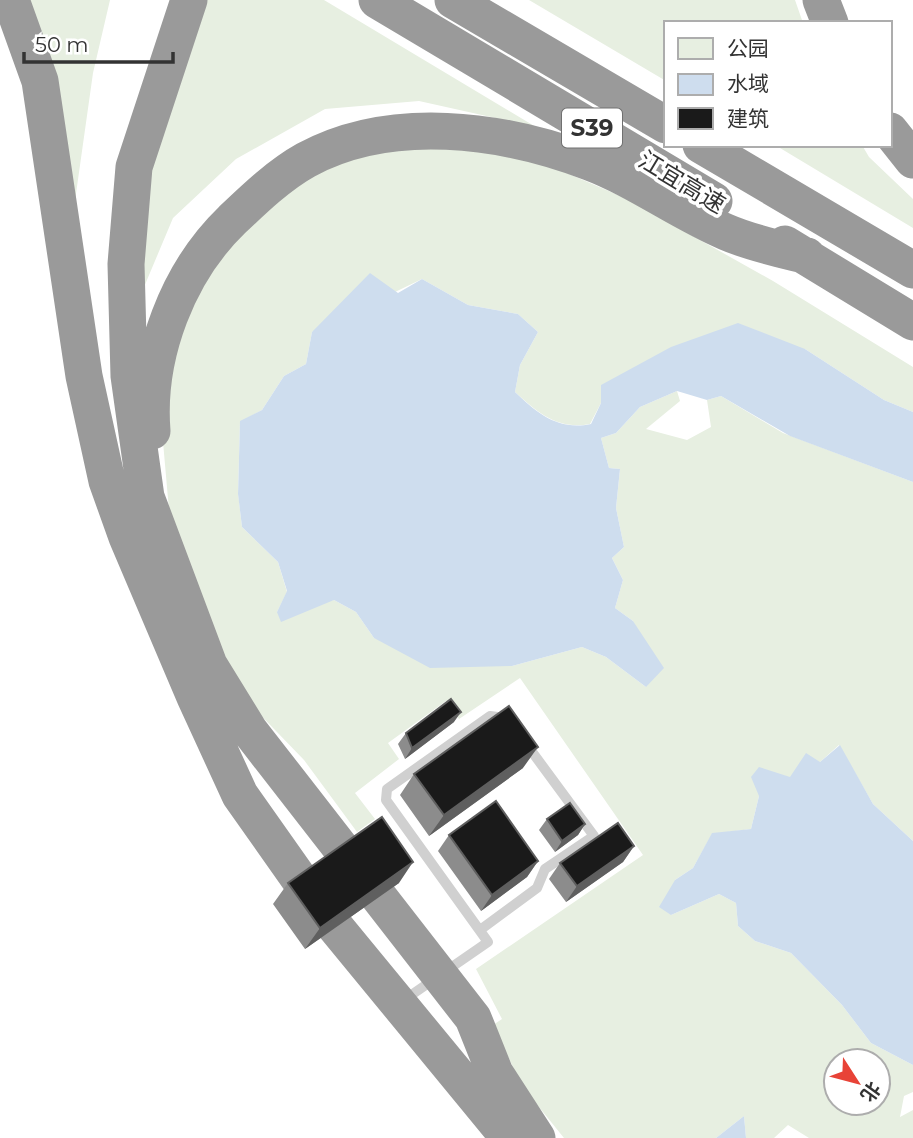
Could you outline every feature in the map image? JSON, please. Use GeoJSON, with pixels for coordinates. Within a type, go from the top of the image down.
{"type":"FeatureCollection","features":[{"type":"Feature","properties":{"kind":"highway"},"geometry":{"type":"LineString","coordinates":[[11,0],[40,81],[84,376],[107,481],[127,537],[195,697],[240,795],[319,906],[398,1004],[529,1135]]}},
{"type":"Feature","properties":{"kind":"highway"},"geometry":{"type":"LineString","coordinates":[[170,0],[153,41],[120,165],[112,382],[125,479],[139,530],[195,697]]}},
{"type":"Feature","properties":{"kind":"highway"},"geometry":{"type":"LineString","coordinates":[[190,0],[173,44],[134,167],[118,262],[129,376],[146,498],[209,665],[249,730],[473,1018],[495,1073],[529,1135]]}},
{"type":"Feature","properties":{"kind":"highway","name":"江宜高速"},"geometry":{"type":"LineString","coordinates":[[377,0],[913,321]]}},
{"type":"Feature","properties":{"kind":"highway","name":"江宜高速"},"geometry":{"type":"LineString","coordinates":[[453,0],[664,124]]}},
{"type":"Feature","properties":{"kind":"highway"},"geometry":{"type":"LineString","coordinates":[[821,0],[829,21]]}},
{"type":"Feature","properties":{"kind":"highway"},"geometry":{"type":"LineString","coordinates":[[174,573],[157,489],[152,422],[157,362],[176,296],[213,238],[256,197],[306,161],[352,141],[410,131],[459,132],[517,142],[590,162],[727,233],[807,256]]}},
{"type":"Feature","properties":{"kind":"highway"},"geometry":{"type":"LineString","coordinates":[[892,134],[913,160]]}},
{"type":"Feature","properties":{"kind":"highway","name":"江宜高速"},"geometry":{"type":"LineString","coordinates":[[704,147],[913,270]]}},
{"type":"Feature","properties":{"kind":"lane"},"geometry":{"type":"LineString","coordinates":[[398,1004],[488,942],[386,800],[387,789],[490,716],[508,719],[516,730]]}},
{"type":"Feature","properties":{"kind":"lane"},"geometry":{"type":"LineString","coordinates":[[480,930],[537,888],[545,869],[594,836],[524,740]]}},
{"type":"Feature","properties":{"kind":"green space"},"geometry":{"type":"Polygon","coordinates":[[[18,0],[110,0],[93,73],[72,222],[18,0]]]}},
{"type":"Feature","properties":{"kind":"green space"},"geometry":{"type":"Polygon","coordinates":[[[199,0],[324,0],[536,127],[419,101],[325,109],[236,159],[173,218],[131,318],[134,225],[199,0]]]}},
{"type":"Feature","properties":{"kind":"green space"},"geometry":{"type":"Polygon","coordinates":[[[529,0],[795,0],[802,21],[664,21],[664,80],[529,0]]]}},
{"type":"Feature","properties":{"kind":"green space"},"geometry":{"type":"Polygon","coordinates":[[[391,142],[471,144],[541,162],[625,198],[773,281],[913,367],[913,412],[884,400],[805,349],[601,403],[590,424],[568,424],[540,413],[515,392],[520,365],[538,332],[518,314],[468,305],[422,279],[312,332],[306,364],[284,376],[262,410],[240,422],[238,493],[242,527],[278,562],[287,592],[277,612],[334,600],[356,612],[374,638],[512,666],[582,647],[606,657],[646,687],[633,621],[615,608],[623,580],[612,558],[624,547],[616,508],[620,469],[609,468],[601,438],[616,433],[640,407],[677,391],[680,401],[646,429],[687,440],[711,427],[707,400],[721,396],[783,433],[913,482],[913,841],[873,804],[839,745],[820,762],[759,796],[751,829],[712,834],[693,868],[675,880],[671,915],[719,894],[736,903],[738,926],[755,941],[791,953],[842,1005],[871,1043],[879,1047],[822,1047],[822,1117],[892,1117],[892,1054],[913,1065],[913,1092],[904,1096],[900,1117],[913,1110],[913,1138],[809,1138],[788,1125],[774,1138],[746,1138],[744,1116],[716,1138],[564,1138],[522,1086],[493,1025],[502,1019],[476,969],[643,855],[520,678],[459,719],[446,701],[388,743],[399,759],[355,793],[375,819],[357,832],[304,760],[247,701],[185,586],[169,510],[161,419],[170,349],[236,224],[310,171],[391,142]]]}},
{"type":"Feature","properties":{"kind":"green space"},"geometry":{"type":"Polygon","coordinates":[[[778,147],[863,147],[869,157],[913,199],[913,228],[778,147]]]}},
{"type":"Feature","properties":{"kind":"water"},"geometry":{"type":"Polygon","coordinates":[[[370,273],[398,293],[422,279],[468,305],[518,314],[538,332],[520,365],[515,392],[540,413],[568,425],[591,424],[601,403],[601,385],[671,347],[738,323],[805,349],[884,400],[913,412],[913,482],[790,436],[721,396],[707,400],[677,391],[640,407],[616,433],[601,438],[609,468],[620,469],[616,508],[624,547],[612,558],[623,580],[615,608],[633,621],[664,668],[646,687],[606,657],[582,647],[512,666],[430,668],[374,638],[356,612],[334,600],[281,622],[277,612],[287,591],[278,562],[242,527],[238,494],[240,421],[262,410],[284,376],[306,364],[312,332],[370,273]]]}},
{"type":"Feature","properties":{"kind":"water"},"geometry":{"type":"Polygon","coordinates":[[[840,745],[873,804],[913,841],[913,1065],[892,1054],[892,1047],[879,1047],[871,1043],[842,1005],[791,953],[755,941],[738,926],[736,903],[719,894],[671,915],[659,907],[675,880],[693,868],[712,833],[751,829],[759,796],[751,777],[759,767],[790,777],[806,753],[820,762],[840,745]]]}},
{"type":"Feature","properties":{"kind":"water"},"geometry":{"type":"Polygon","coordinates":[[[744,1116],[746,1138],[716,1138],[744,1116]]]}},
{"type":"Feature","properties":{"kind":"building"},"geometry":{"type":"Polygon","coordinates":[[[451,699],[461,712],[412,748],[406,733],[451,699]]]}},
{"type":"Feature","properties":{"kind":"building"},"geometry":{"type":"Polygon","coordinates":[[[509,706],[538,747],[444,815],[414,774],[509,706]]]}},
{"type":"Feature","properties":{"kind":"building"},"geometry":{"type":"Polygon","coordinates":[[[496,801],[538,861],[492,895],[449,835],[496,801]]]}},
{"type":"Feature","properties":{"kind":"building"},"geometry":{"type":"Polygon","coordinates":[[[570,803],[585,824],[562,841],[547,819],[570,803]]]}},
{"type":"Feature","properties":{"kind":"building"},"geometry":{"type":"Polygon","coordinates":[[[382,817],[413,862],[320,928],[288,883],[382,817]]]}},
{"type":"Feature","properties":{"kind":"building"},"geometry":{"type":"Polygon","coordinates":[[[618,823],[634,846],[577,886],[560,863],[618,823]]]}}]}
